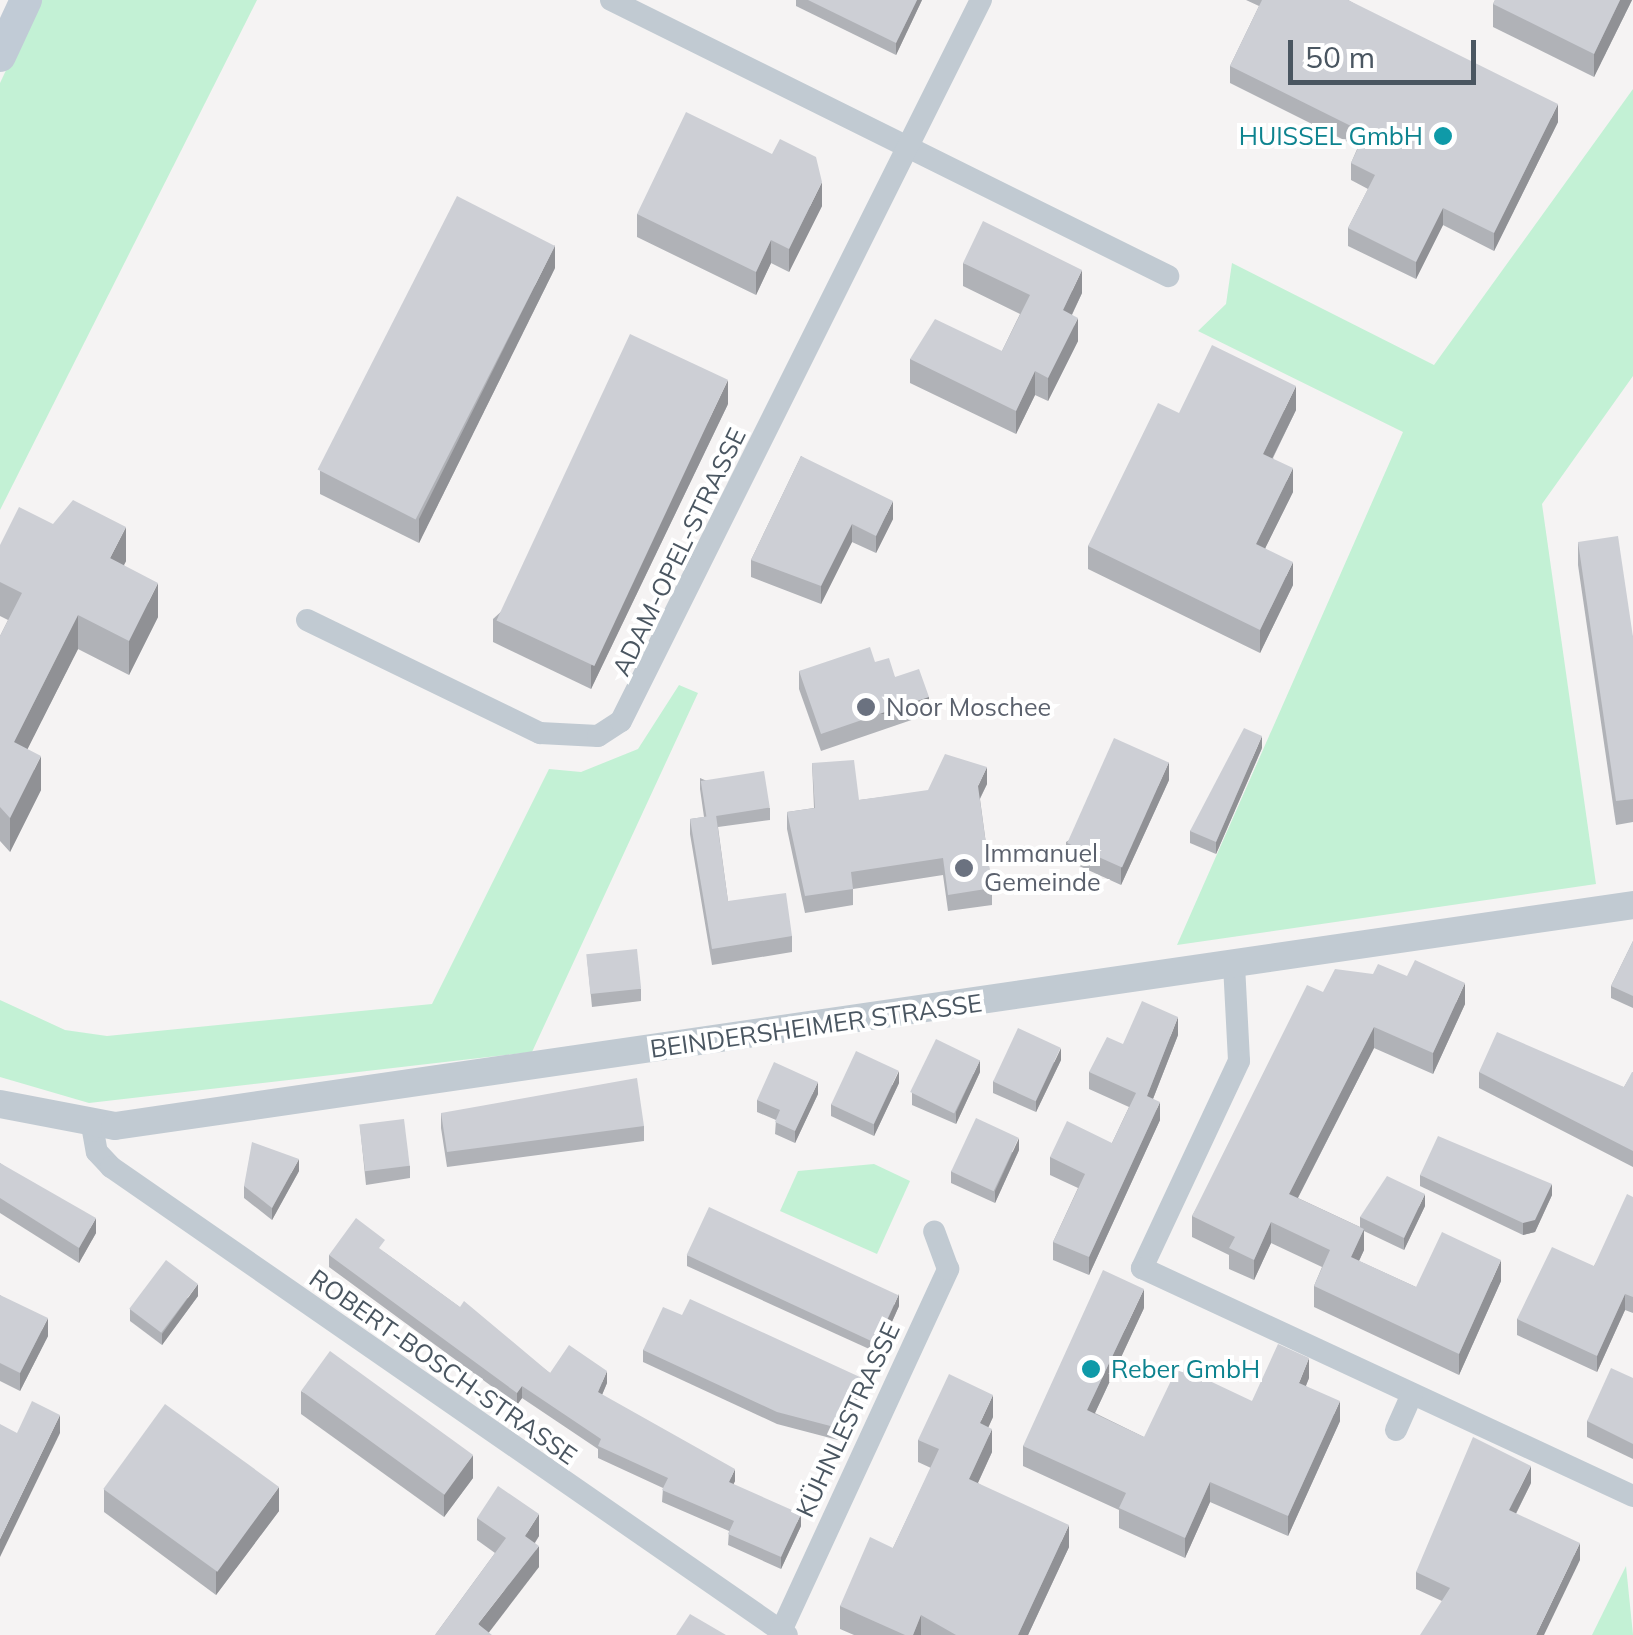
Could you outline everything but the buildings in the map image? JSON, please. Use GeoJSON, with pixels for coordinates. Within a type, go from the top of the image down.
{"type":"FeatureCollection","features":[{"type":"Feature","properties":{"kind":"main road"},"geometry":{"type":"LineString","coordinates":[[0,56],[26,0]]}},
{"type":"Feature","properties":{"kind":"street"},"geometry":{"type":"LineString","coordinates":[[611,0],[1168,276]]}},
{"type":"Feature","properties":{"kind":"street","name":"ADAM-OPEL-STRASSE"},"geometry":{"type":"LineString","coordinates":[[307,620],[540,734],[598,736],[622,721],[981,0]]}},
{"type":"Feature","properties":{"kind":"street","name":"BEINDERSHEIMER STRASSE"},"geometry":{"type":"LineString","coordinates":[[0,1104],[92,1125],[1234,965],[1633,905]]}},
{"type":"Feature","properties":{"kind":"street"},"geometry":{"type":"LineString","coordinates":[[1234,965],[1239,1060],[1142,1268],[1633,1496]]}},
{"type":"Feature","properties":{"kind":"street","name":"ROBERT-BOSCH-STRASSE"},"geometry":{"type":"LineString","coordinates":[[92,1125],[97,1152],[112,1167],[784,1633]]}},
{"type":"Feature","properties":{"kind":"street","name":"KÜHNLESTRASSE"},"geometry":{"type":"LineString","coordinates":[[784,1633],[948,1269],[934,1232]]}},
{"type":"Feature","properties":{"kind":"street"},"geometry":{"type":"LineString","coordinates":[[1396,1430],[1412,1394]]}},
{"type":"Feature","properties":{"kind":"green space"},"geometry":{"type":"Polygon","coordinates":[[[39,0],[257,0],[0,510],[0,83],[39,0]]]}},
{"type":"Feature","properties":{"kind":"green space"},"geometry":{"type":"Polygon","coordinates":[[[1633,89],[1633,376],[1542,504],[1596,884],[1177,945],[1403,432],[1198,331],[1226,304],[1232,263],[1434,365],[1633,89]]]}},
{"type":"Feature","properties":{"kind":"green space"},"geometry":{"type":"Polygon","coordinates":[[[679,685],[698,693],[532,1052],[89,1103],[0,1077],[0,1000],[65,1030],[107,1036],[432,1004],[549,769],[581,772],[638,749],[679,685]]]}},
{"type":"Feature","properties":{"kind":"green space"},"geometry":{"type":"Polygon","coordinates":[[[874,1164],[910,1181],[877,1254],[780,1211],[798,1171],[874,1164]]]}},
{"type":"Feature","properties":{"kind":"green space"},"geometry":{"type":"Polygon","coordinates":[[[1626,1566],[1633,1635],[1592,1635],[1626,1566]]]}},
{"type":"Feature","properties":{"kind":"place","name":"HUISSEL GmbH"},"geometry":{"type":"Point","coordinates":[1443,136]}},
{"type":"Feature","properties":{"kind":"place","name":"Noor Moschee"},"geometry":{"type":"Point","coordinates":[866,707]}},
{"type":"Feature","properties":{"kind":"place","name":"Immanuel Gemeinde"},"geometry":{"type":"Point","coordinates":[964,868]}},
{"type":"Feature","properties":{"kind":"place","name":"Reber GmbH"},"geometry":{"type":"Point","coordinates":[1091,1369]}}]}
